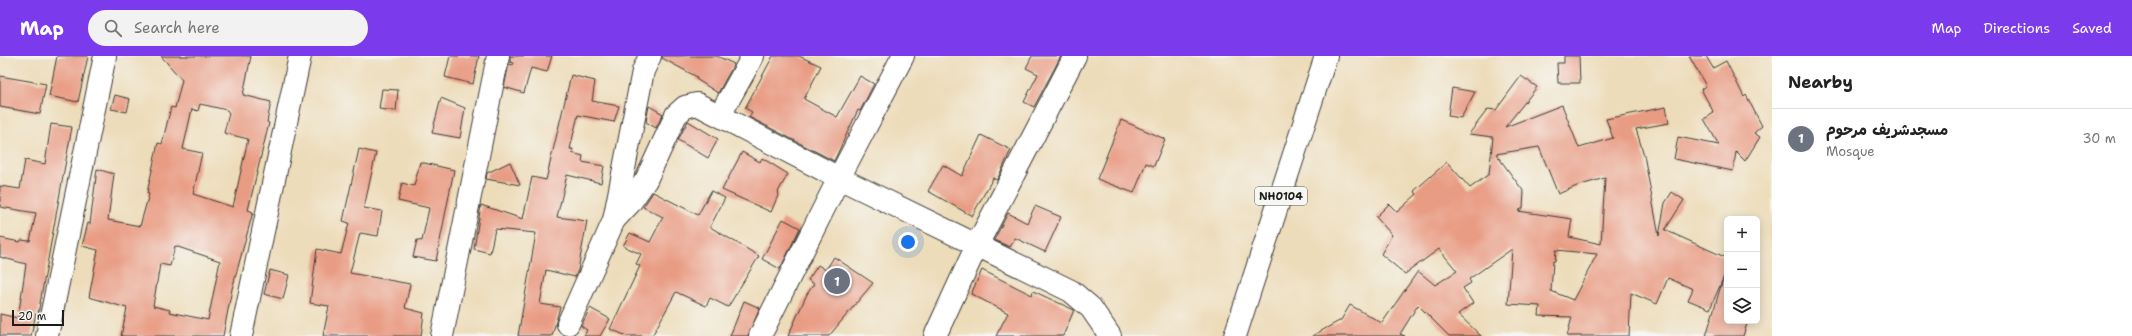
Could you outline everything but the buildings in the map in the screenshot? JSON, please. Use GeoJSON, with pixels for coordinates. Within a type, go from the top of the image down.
{"type":"FeatureCollection","features":[{"type":"Feature","properties":{"kind":"main road"},"geometry":{"type":"LineString","coordinates":[[47,336],[105,56]]}},
{"type":"Feature","properties":{"kind":"main road"},"geometry":{"type":"LineString","coordinates":[[241,336],[300,56]]}},
{"type":"Feature","properties":{"kind":"main road"},"geometry":{"type":"LineString","coordinates":[[442,336],[498,56]]}},
{"type":"Feature","properties":{"kind":"main road"},"geometry":{"type":"LineString","coordinates":[[568,324],[614,220],[643,71],[650,56]]}},
{"type":"Feature","properties":{"kind":"main road"},"geometry":{"type":"LineString","coordinates":[[720,115],[753,56]]}},
{"type":"Feature","properties":{"kind":"main road"},"geometry":{"type":"LineString","coordinates":[[760,336],[839,178],[903,56]]}},
{"type":"Feature","properties":{"kind":"main road"},"geometry":{"type":"LineString","coordinates":[[935,336],[977,245],[1075,56]]}},
{"type":"Feature","properties":{"kind":"main road","name":"NH0104"},"geometry":{"type":"LineString","coordinates":[[1236,336],[1326,56]]}},
{"type":"Feature","properties":{"kind":"main road"},"geometry":{"type":"LineString","coordinates":[[614,220],[630,203],[646,180],[676,115],[685,107],[697,104],[839,178],[1071,291],[1091,308],[1110,336]]}},
{"type":"Feature","properties":{"kind":"place","name":"مسجدشریف مرحوم"},"geometry":{"type":"Point","coordinates":[837,281]}}]}
